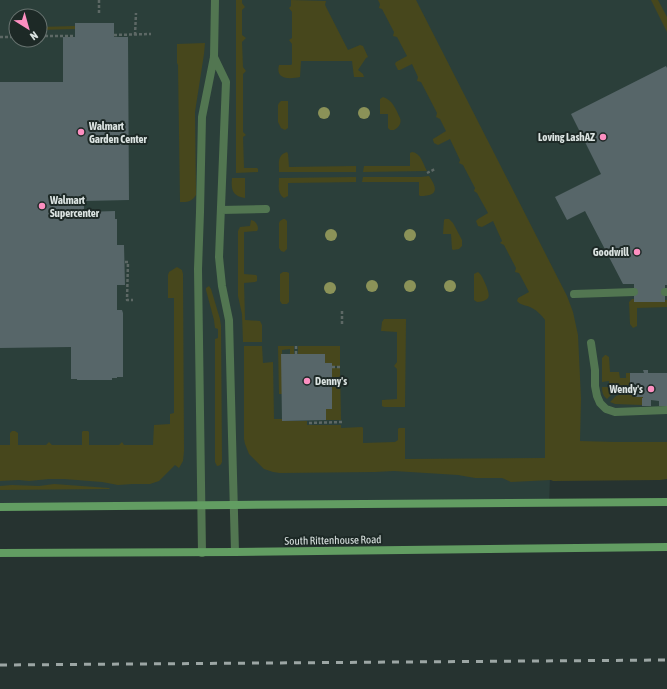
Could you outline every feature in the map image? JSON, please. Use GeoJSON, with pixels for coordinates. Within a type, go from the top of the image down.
{"type":"FeatureCollection","features":[{"type":"Feature","properties":{"kind":"main road"},"geometry":{"type":"LineString","coordinates":[[0,507],[667,502]]}},
{"type":"Feature","properties":{"kind":"main road","name":"South Rittenhouse Road"},"geometry":{"type":"LineString","coordinates":[[0,553],[202,553],[667,548]]}},
{"type":"Feature","properties":{"kind":"lane"},"geometry":{"type":"LineString","coordinates":[[202,553],[198,269],[202,117],[214,57],[215,0]]}},
{"type":"Feature","properties":{"kind":"lane"},"geometry":{"type":"LineString","coordinates":[[214,57],[226,82],[219,257],[228,320],[235,552]]}},
{"type":"Feature","properties":{"kind":"lane"},"geometry":{"type":"LineString","coordinates":[[221,210],[266,209]]}},
{"type":"Feature","properties":{"kind":"lane"},"geometry":{"type":"LineString","coordinates":[[574,294],[634,292]]}},
{"type":"Feature","properties":{"kind":"lane"},"geometry":{"type":"LineString","coordinates":[[590,343],[595,370],[595,386],[597,396],[600,403],[606,409],[615,412],[667,410]]}},
{"type":"Feature","properties":{"kind":"path"},"geometry":{"type":"LineString","coordinates":[[99,0],[99,13]]}},
{"type":"Feature","properties":{"kind":"path"},"geometry":{"type":"LineString","coordinates":[[136,13],[136,34]]}},
{"type":"Feature","properties":{"kind":"path"},"geometry":{"type":"LineString","coordinates":[[114,35],[151,34]]}},
{"type":"Feature","properties":{"kind":"path"},"geometry":{"type":"LineString","coordinates":[[48,36],[75,36]]}},
{"type":"Feature","properties":{"kind":"path"},"geometry":{"type":"LineString","coordinates":[[427,173],[435,169]]}},
{"type":"Feature","properties":{"kind":"path"},"geometry":{"type":"LineString","coordinates":[[125,262],[128,262],[127,300],[133,300]]}},
{"type":"Feature","properties":{"kind":"path"},"geometry":{"type":"LineString","coordinates":[[342,311],[342,324]]}},
{"type":"Feature","properties":{"kind":"path"},"geometry":{"type":"LineString","coordinates":[[296,344],[296,354]]}},
{"type":"Feature","properties":{"kind":"path"},"geometry":{"type":"LineString","coordinates":[[332,367],[342,367]]}},
{"type":"Feature","properties":{"kind":"path"},"geometry":{"type":"LineString","coordinates":[[309,423],[343,422]]}},
{"type":"Feature","properties":{"kind":"shaded area"},"geometry":{"type":"Polygon","coordinates":[[[0,0],[667,0],[667,472],[550,478],[549,504],[0,507],[0,0]]]}},
{"type":"Feature","properties":{"kind":"shaded area"},"geometry":{"type":"Polygon","coordinates":[[[236,0],[242,0],[245,7],[242,10],[242,35],[246,38],[242,42],[243,67],[246,71],[243,74],[243,132],[246,135],[243,137],[244,168],[257,168],[258,172],[236,173],[236,0]]]}},
{"type":"Feature","properties":{"kind":"shaded area"},"geometry":{"type":"Polygon","coordinates":[[[291,0],[326,1],[325,5],[348,50],[360,45],[363,46],[368,57],[358,70],[364,77],[354,77],[352,61],[301,61],[300,77],[288,78],[281,76],[278,70],[279,65],[292,64],[292,44],[289,40],[292,38],[292,12],[289,8],[291,6],[291,0]]]}},
{"type":"Feature","properties":{"kind":"shaded area"},"geometry":{"type":"Polygon","coordinates":[[[378,0],[416,0],[567,296],[573,312],[578,335],[581,399],[580,441],[667,442],[667,479],[551,480],[511,482],[502,478],[475,478],[458,475],[394,471],[280,473],[264,469],[249,454],[244,439],[244,346],[262,346],[263,363],[273,362],[274,419],[282,419],[283,421],[307,421],[307,425],[341,425],[341,428],[362,427],[363,443],[395,442],[398,440],[398,429],[405,428],[405,459],[545,458],[545,320],[534,309],[520,304],[517,301],[518,298],[529,292],[519,273],[515,272],[516,268],[504,245],[500,243],[502,241],[493,221],[482,227],[478,226],[476,221],[488,213],[477,193],[474,191],[475,188],[463,165],[459,163],[460,160],[450,139],[438,145],[434,143],[433,139],[446,131],[440,119],[436,117],[437,113],[421,82],[417,81],[418,77],[412,64],[398,70],[395,64],[396,62],[407,56],[397,37],[393,36],[394,32],[382,9],[379,8],[380,4],[378,0]]]}},
{"type":"Feature","properties":{"kind":"shaded area"},"geometry":{"type":"Polygon","coordinates":[[[651,0],[658,0],[667,17],[667,32],[651,0]]]}},
{"type":"Feature","properties":{"kind":"shaded area"},"geometry":{"type":"Polygon","coordinates":[[[75,26],[75,29],[48,30],[48,27],[75,26]]]}},
{"type":"Feature","properties":{"kind":"shaded area"},"geometry":{"type":"Polygon","coordinates":[[[205,43],[195,112],[196,195],[189,201],[180,202],[177,44],[205,43]]]}},
{"type":"Feature","properties":{"kind":"shaded area"},"geometry":{"type":"Polygon","coordinates":[[[383,97],[392,103],[400,118],[399,126],[394,130],[390,130],[388,128],[388,114],[380,114],[380,99],[383,97]]]}},
{"type":"Feature","properties":{"kind":"shaded area"},"geometry":{"type":"Polygon","coordinates":[[[281,101],[288,101],[288,128],[285,130],[281,128],[278,122],[278,105],[281,101]]]}},
{"type":"Feature","properties":{"kind":"shaded area"},"geometry":{"type":"Polygon","coordinates":[[[287,152],[289,167],[356,166],[356,172],[279,172],[280,157],[287,152]]]}},
{"type":"Feature","properties":{"kind":"shaded area"},"geometry":{"type":"Polygon","coordinates":[[[412,152],[418,154],[427,171],[363,172],[364,166],[410,166],[410,153],[412,152]]]}},
{"type":"Feature","properties":{"kind":"shaded area"},"geometry":{"type":"Polygon","coordinates":[[[429,176],[434,185],[435,191],[426,196],[419,195],[419,182],[362,182],[363,177],[429,176]]]}},
{"type":"Feature","properties":{"kind":"shaded area"},"geometry":{"type":"Polygon","coordinates":[[[356,177],[356,182],[288,183],[288,196],[284,198],[280,194],[279,189],[279,178],[356,177]]]}},
{"type":"Feature","properties":{"kind":"shaded area"},"geometry":{"type":"Polygon","coordinates":[[[232,178],[245,178],[245,198],[237,196],[233,191],[232,178]]]}},
{"type":"Feature","properties":{"kind":"shaded area"},"geometry":{"type":"Polygon","coordinates":[[[283,219],[287,221],[287,249],[284,252],[279,248],[279,223],[283,219]]]}},
{"type":"Feature","properties":{"kind":"shaded area"},"geometry":{"type":"Polygon","coordinates":[[[445,219],[449,219],[453,223],[462,240],[462,246],[459,249],[452,249],[451,234],[443,234],[445,219]]]}},
{"type":"Feature","properties":{"kind":"shaded area"},"geometry":{"type":"Polygon","coordinates":[[[251,220],[256,223],[258,229],[257,231],[244,232],[244,274],[256,275],[257,281],[244,283],[245,320],[260,321],[262,325],[262,342],[243,342],[242,314],[238,296],[238,231],[240,227],[250,226],[251,220]]]}},
{"type":"Feature","properties":{"kind":"shaded area"},"geometry":{"type":"Polygon","coordinates":[[[177,267],[182,270],[183,274],[184,451],[183,461],[179,468],[175,465],[159,481],[150,484],[118,485],[102,482],[64,479],[0,481],[0,445],[10,445],[10,433],[12,431],[18,433],[18,445],[46,445],[49,442],[52,445],[82,445],[82,432],[88,431],[89,445],[119,445],[122,442],[124,445],[153,445],[154,425],[170,424],[170,414],[174,413],[174,298],[168,298],[168,275],[169,272],[177,267]]]}},
{"type":"Feature","properties":{"kind":"shaded area"},"geometry":{"type":"Polygon","coordinates":[[[283,272],[289,273],[289,302],[287,304],[282,304],[280,301],[280,274],[283,272]]]}},
{"type":"Feature","properties":{"kind":"shaded area"},"geometry":{"type":"Polygon","coordinates":[[[478,272],[487,287],[489,294],[487,299],[477,302],[474,300],[474,274],[478,272]]]}},
{"type":"Feature","properties":{"kind":"shaded area"},"geometry":{"type":"Polygon","coordinates":[[[209,286],[221,326],[222,462],[217,466],[215,462],[215,339],[218,338],[218,329],[215,328],[206,290],[209,286]]]}},
{"type":"Feature","properties":{"kind":"shaded area"},"geometry":{"type":"Polygon","coordinates":[[[632,299],[635,299],[635,302],[665,302],[665,300],[667,300],[667,307],[637,308],[637,326],[633,328],[630,324],[629,302],[632,299]]]}},
{"type":"Feature","properties":{"kind":"shaded area"},"geometry":{"type":"Polygon","coordinates":[[[384,319],[406,319],[405,407],[382,406],[382,400],[397,399],[397,369],[394,366],[397,362],[397,332],[381,331],[382,322],[384,319]]]}},
{"type":"Feature","properties":{"kind":"shaded area"},"geometry":{"type":"Polygon","coordinates":[[[278,346],[294,346],[294,354],[290,354],[290,349],[282,350],[282,394],[279,394],[278,346]]]}},
{"type":"Feature","properties":{"kind":"shaded area"},"geometry":{"type":"Polygon","coordinates":[[[298,346],[340,346],[340,366],[332,366],[332,363],[325,363],[325,354],[298,354],[298,346]]]}},
{"type":"Feature","properties":{"kind":"shaded area"},"geometry":{"type":"Polygon","coordinates":[[[605,355],[609,357],[610,372],[619,372],[620,378],[626,378],[626,373],[630,373],[630,384],[632,384],[632,389],[616,390],[607,399],[602,389],[602,387],[609,387],[609,381],[602,382],[602,358],[605,355]]]}},
{"type":"Feature","properties":{"kind":"shaded area"},"geometry":{"type":"Polygon","coordinates":[[[332,368],[340,368],[341,420],[326,420],[326,409],[332,408],[332,368]]]}},
{"type":"Feature","properties":{"kind":"shaded area"},"geometry":{"type":"Polygon","coordinates":[[[622,394],[635,394],[643,397],[642,405],[615,404],[610,402],[616,396],[622,394]]]}},
{"type":"Feature","properties":{"kind":"shaded area"},"geometry":{"type":"Polygon","coordinates":[[[54,484],[110,489],[0,490],[0,486],[39,486],[54,484]]]}},
{"type":"Feature","properties":{"kind":"building","name":"Walmart Supercenter"},"geometry":{"type":"Polygon","coordinates":[[[75,23],[114,23],[114,37],[128,37],[129,200],[84,201],[84,212],[115,211],[115,219],[117,219],[117,245],[124,245],[125,285],[117,285],[117,310],[122,310],[123,313],[123,377],[112,378],[112,380],[71,379],[71,347],[0,348],[0,82],[63,82],[63,37],[75,37],[75,23]]]}},
{"type":"Feature","properties":{"kind":"building","name":"Goodwill"},"geometry":{"type":"Polygon","coordinates":[[[666,66],[667,285],[665,285],[665,302],[634,302],[634,284],[623,284],[585,211],[567,220],[555,197],[601,174],[571,114],[666,66]]]}},
{"type":"Feature","properties":{"kind":"building","name":"Denny's"},"geometry":{"type":"Polygon","coordinates":[[[281,354],[325,354],[325,363],[332,363],[332,409],[326,409],[326,420],[282,421],[281,354]]]}},
{"type":"Feature","properties":{"kind":"building","name":"Wendy's"},"geometry":{"type":"Polygon","coordinates":[[[643,370],[648,370],[648,373],[667,373],[667,406],[659,406],[659,401],[651,400],[651,406],[642,406],[643,397],[635,397],[635,384],[630,384],[630,373],[644,373],[643,370]]]}},
{"type":"Feature","properties":{"kind":"railway"},"geometry":{"type":"LineString","coordinates":[[0,665],[667,660]]}},
{"type":"Feature","properties":{"kind":"place","name":"Walmart Garden Center"},"geometry":{"type":"Point","coordinates":[81,132]}},
{"type":"Feature","properties":{"kind":"place","name":"Loving LashAZ"},"geometry":{"type":"Point","coordinates":[603,137]}},
{"type":"Feature","properties":{"kind":"place","name":"Walmart Supercenter"},"geometry":{"type":"Point","coordinates":[42,206]}},
{"type":"Feature","properties":{"kind":"place","name":"Goodwill"},"geometry":{"type":"Point","coordinates":[637,252]}},
{"type":"Feature","properties":{"kind":"place","name":"Denny's"},"geometry":{"type":"Point","coordinates":[307,381]}},
{"type":"Feature","properties":{"kind":"place","name":"Wendy's"},"geometry":{"type":"Point","coordinates":[651,389]}}]}
